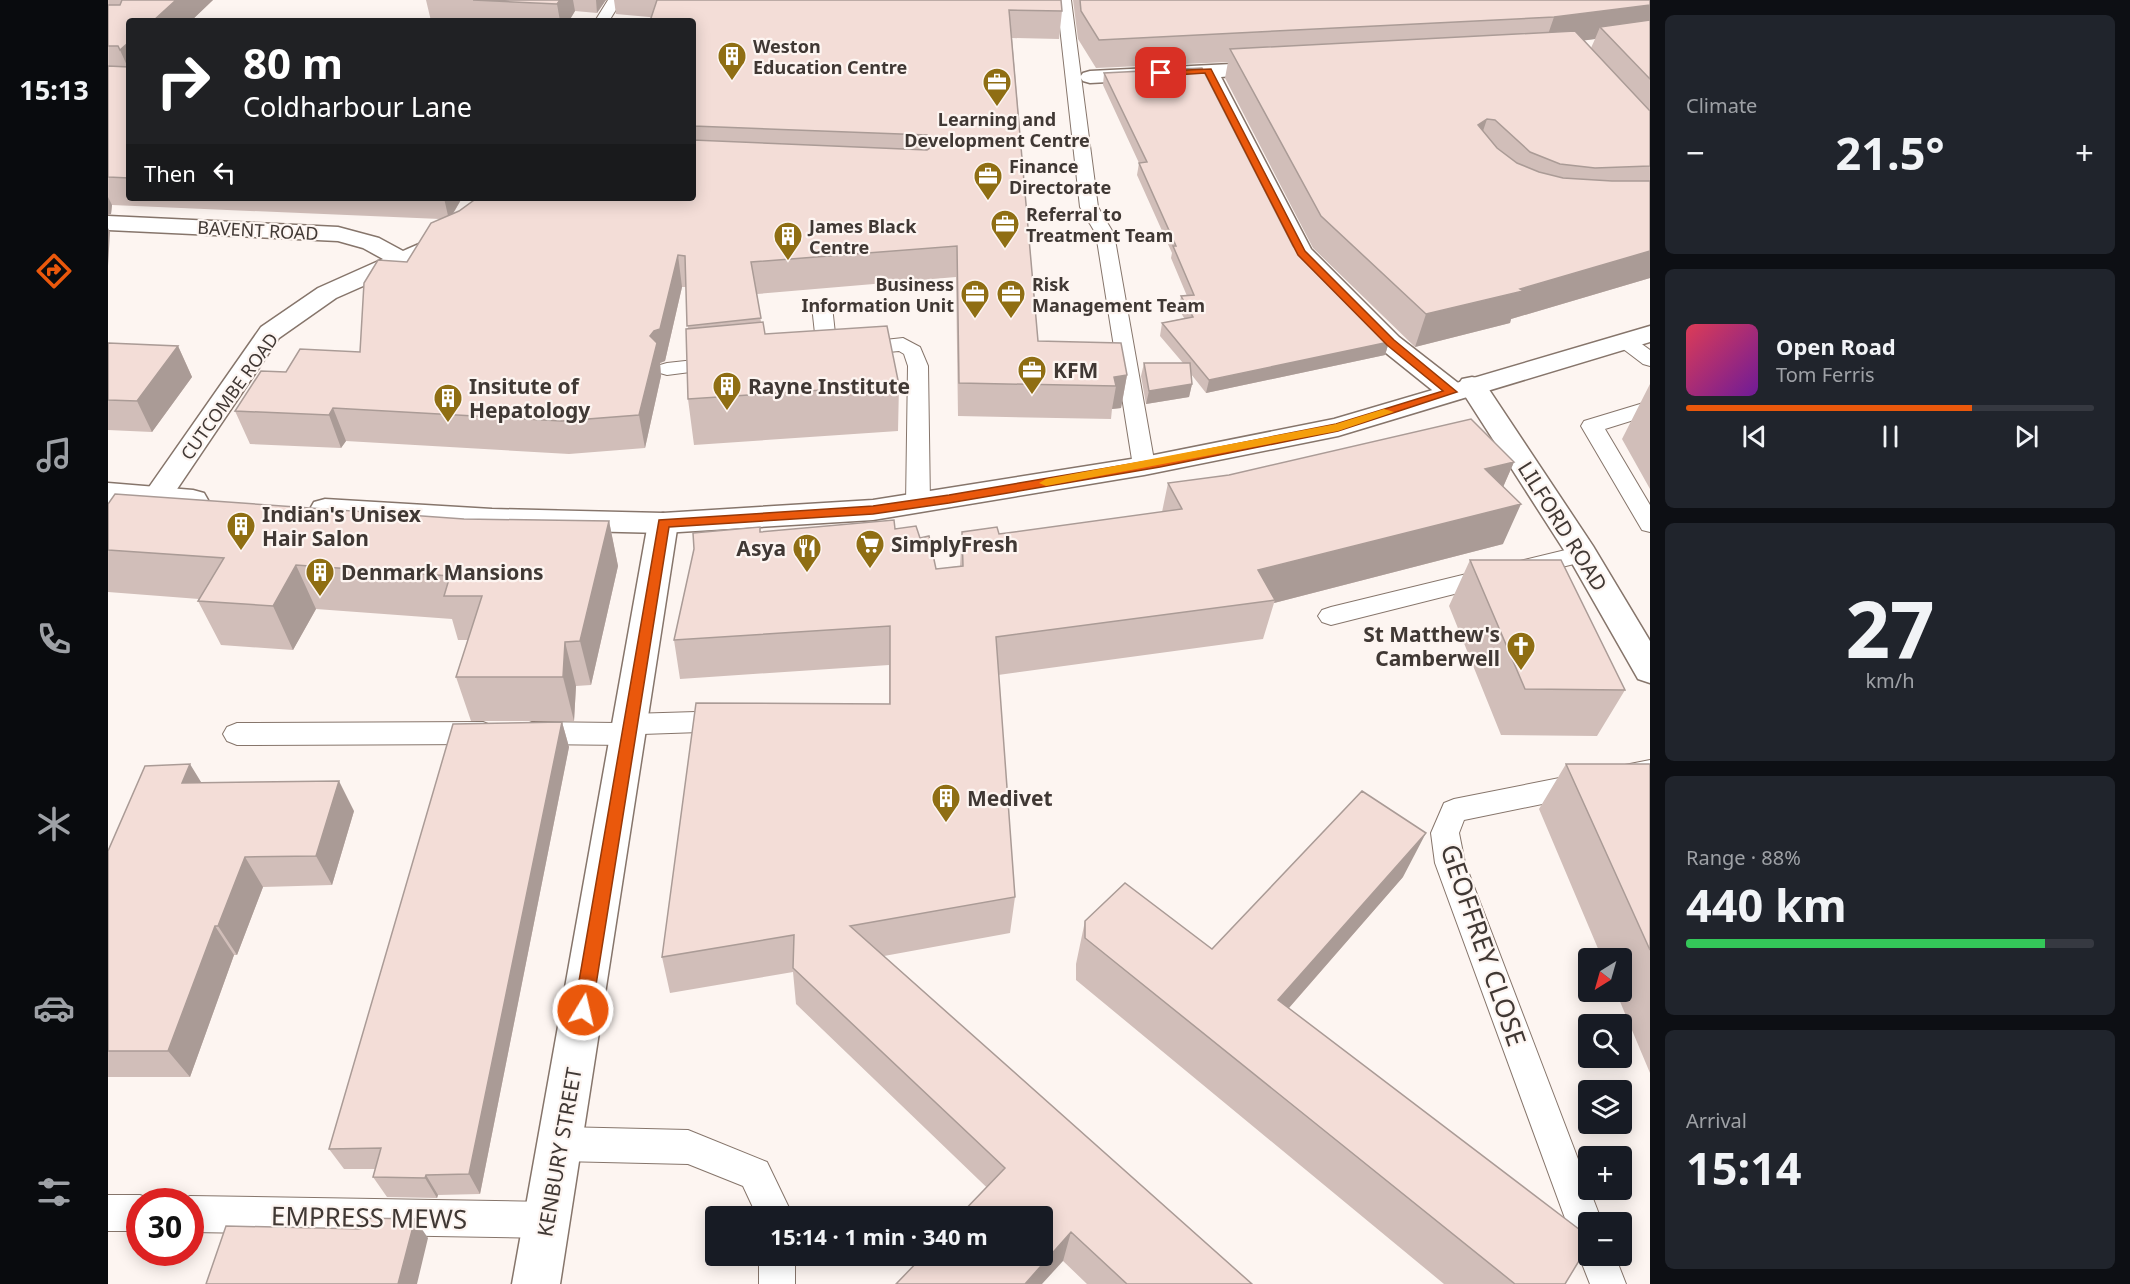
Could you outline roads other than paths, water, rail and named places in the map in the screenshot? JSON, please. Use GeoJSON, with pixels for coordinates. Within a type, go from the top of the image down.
{"type":"FeatureCollection","features":[{"type":"Feature","properties":{"kind":"street"},"geometry":{"type":"LineString","coordinates":[[1090,77],[1288,67]]}},
{"type":"Feature","properties":{"kind":"street","name":"LILFORD ROAD"},"geometry":{"type":"LineString","coordinates":[[1208,71],[1301,252],[1390,343],[1462,389],[1582,554],[1650,670]]}},
{"type":"Feature","properties":{"kind":"street","name":"CUTCOMBE ROAD"},"geometry":{"type":"LineString","coordinates":[[157,497],[270,333],[327,293],[366,274],[458,236],[481,218],[492,201]]}},
{"type":"Feature","properties":{"kind":"street","name":"BAVENT ROAD"},"geometry":{"type":"LineString","coordinates":[[108,223],[338,234],[366,240],[386,249],[401,261]]}},
{"type":"Feature","properties":{"kind":"street"},"geometry":{"type":"LineString","coordinates":[[298,507],[492,519],[663,523],[873,510],[1144,465],[1338,427],[1637,338]]}},
{"type":"Feature","properties":{"kind":"street"},"geometry":{"type":"LineString","coordinates":[[108,493],[216,501]]}},
{"type":"Feature","properties":{"kind":"street","name":"KENBURY STREET"},"geometry":{"type":"LineString","coordinates":[[536,1284],[663,523]]}},
{"type":"Feature","properties":{"kind":"lane"},"geometry":{"type":"LineString","coordinates":[[604,18],[615,0]]}},
{"type":"Feature","properties":{"kind":"lane"},"geometry":{"type":"LineString","coordinates":[[1064,0],[1089,207],[1105,234],[1144,465]]}},
{"type":"Feature","properties":{"kind":"lane"},"geometry":{"type":"LineString","coordinates":[[822,306],[827,352]]}},
{"type":"Feature","properties":{"kind":"lane"},"geometry":{"type":"LineString","coordinates":[[1637,338],[1650,360]]}},
{"type":"Feature","properties":{"kind":"lane"},"geometry":{"type":"LineString","coordinates":[[804,354],[903,344],[913,351],[918,366],[918,504]]}},
{"type":"Feature","properties":{"kind":"lane"},"geometry":{"type":"LineString","coordinates":[[667,369],[747,360]]}},
{"type":"Feature","properties":{"kind":"lane"},"geometry":{"type":"LineString","coordinates":[[1650,408],[1592,426],[1650,524]]}},
{"type":"Feature","properties":{"kind":"lane"},"geometry":{"type":"LineString","coordinates":[[1331,616],[1582,554]]}},
{"type":"Feature","properties":{"kind":"lane"},"geometry":{"type":"LineString","coordinates":[[237,734],[629,729],[749,720]]}},
{"type":"Feature","properties":{"kind":"lane","name":"GEOFFREY CLOSE"},"geometry":{"type":"LineString","coordinates":[[1581,1212],[1450,863],[1445,833],[1454,811],[1650,771]]}},
{"type":"Feature","properties":{"kind":"lane"},"geometry":{"type":"LineString","coordinates":[[561,1144],[688,1148],[755,1174],[770,1206]]}},
{"type":"Feature","properties":{"kind":"lane"},"geometry":{"type":"LineString","coordinates":[[108,1213],[126,1213]]}},
{"type":"Feature","properties":{"kind":"lane","name":"EMPRESS MEWS"},"geometry":{"type":"LineString","coordinates":[[204,1214],[548,1220]]}},
{"type":"Feature","properties":{"kind":"lane"},"geometry":{"type":"LineString","coordinates":[[777,1266],[777,1284]]}},
{"type":"Feature","properties":{"kind":"lane"},"geometry":{"type":"LineString","coordinates":[[1601,1266],[1608,1284]]}},
{"type":"Feature","properties":{"kind":"place","name":"Weston Education Centre"},"geometry":{"type":"Point","coordinates":[732,82]}},
{"type":"Feature","properties":{"kind":"place","name":"Learning and Development Centre"},"geometry":{"type":"Point","coordinates":[997,108]}},
{"type":"Feature","properties":{"kind":"place","name":"Finance Directorate"},"geometry":{"type":"Point","coordinates":[988,202]}},
{"type":"Feature","properties":{"kind":"place","name":"Referral to Treatment Team"},"geometry":{"type":"Point","coordinates":[1005,250]}},
{"type":"Feature","properties":{"kind":"place","name":"James Black Centre"},"geometry":{"type":"Point","coordinates":[788,262]}},
{"type":"Feature","properties":{"kind":"place","name":"Business Information Unit"},"geometry":{"type":"Point","coordinates":[975,320]}},
{"type":"Feature","properties":{"kind":"place","name":"Risk Management Team"},"geometry":{"type":"Point","coordinates":[1011,320]}},
{"type":"Feature","properties":{"kind":"place","name":"KFM"},"geometry":{"type":"Point","coordinates":[1032,396]}},
{"type":"Feature","properties":{"kind":"place","name":"Rayne Institute"},"geometry":{"type":"Point","coordinates":[727,412]}},
{"type":"Feature","properties":{"kind":"place","name":"Insitute of Hepatology"},"geometry":{"type":"Point","coordinates":[448,424]}},
{"type":"Feature","properties":{"kind":"place","name":"Indian's Unisex Hair Salon"},"geometry":{"type":"Point","coordinates":[241,552]}},
{"type":"Feature","properties":{"kind":"place","name":"SimplyFresh"},"geometry":{"type":"Point","coordinates":[870,570]}},
{"type":"Feature","properties":{"kind":"place","name":"Asya"},"geometry":{"type":"Point","coordinates":[807,574]}},
{"type":"Feature","properties":{"kind":"place","name":"Denmark Mansions"},"geometry":{"type":"Point","coordinates":[320,598]}},
{"type":"Feature","properties":{"kind":"place","name":"St Matthew's Camberwell"},"geometry":{"type":"Point","coordinates":[1521,672]}},
{"type":"Feature","properties":{"kind":"place","name":"Medivet"},"geometry":{"type":"Point","coordinates":[946,824]}}]}
